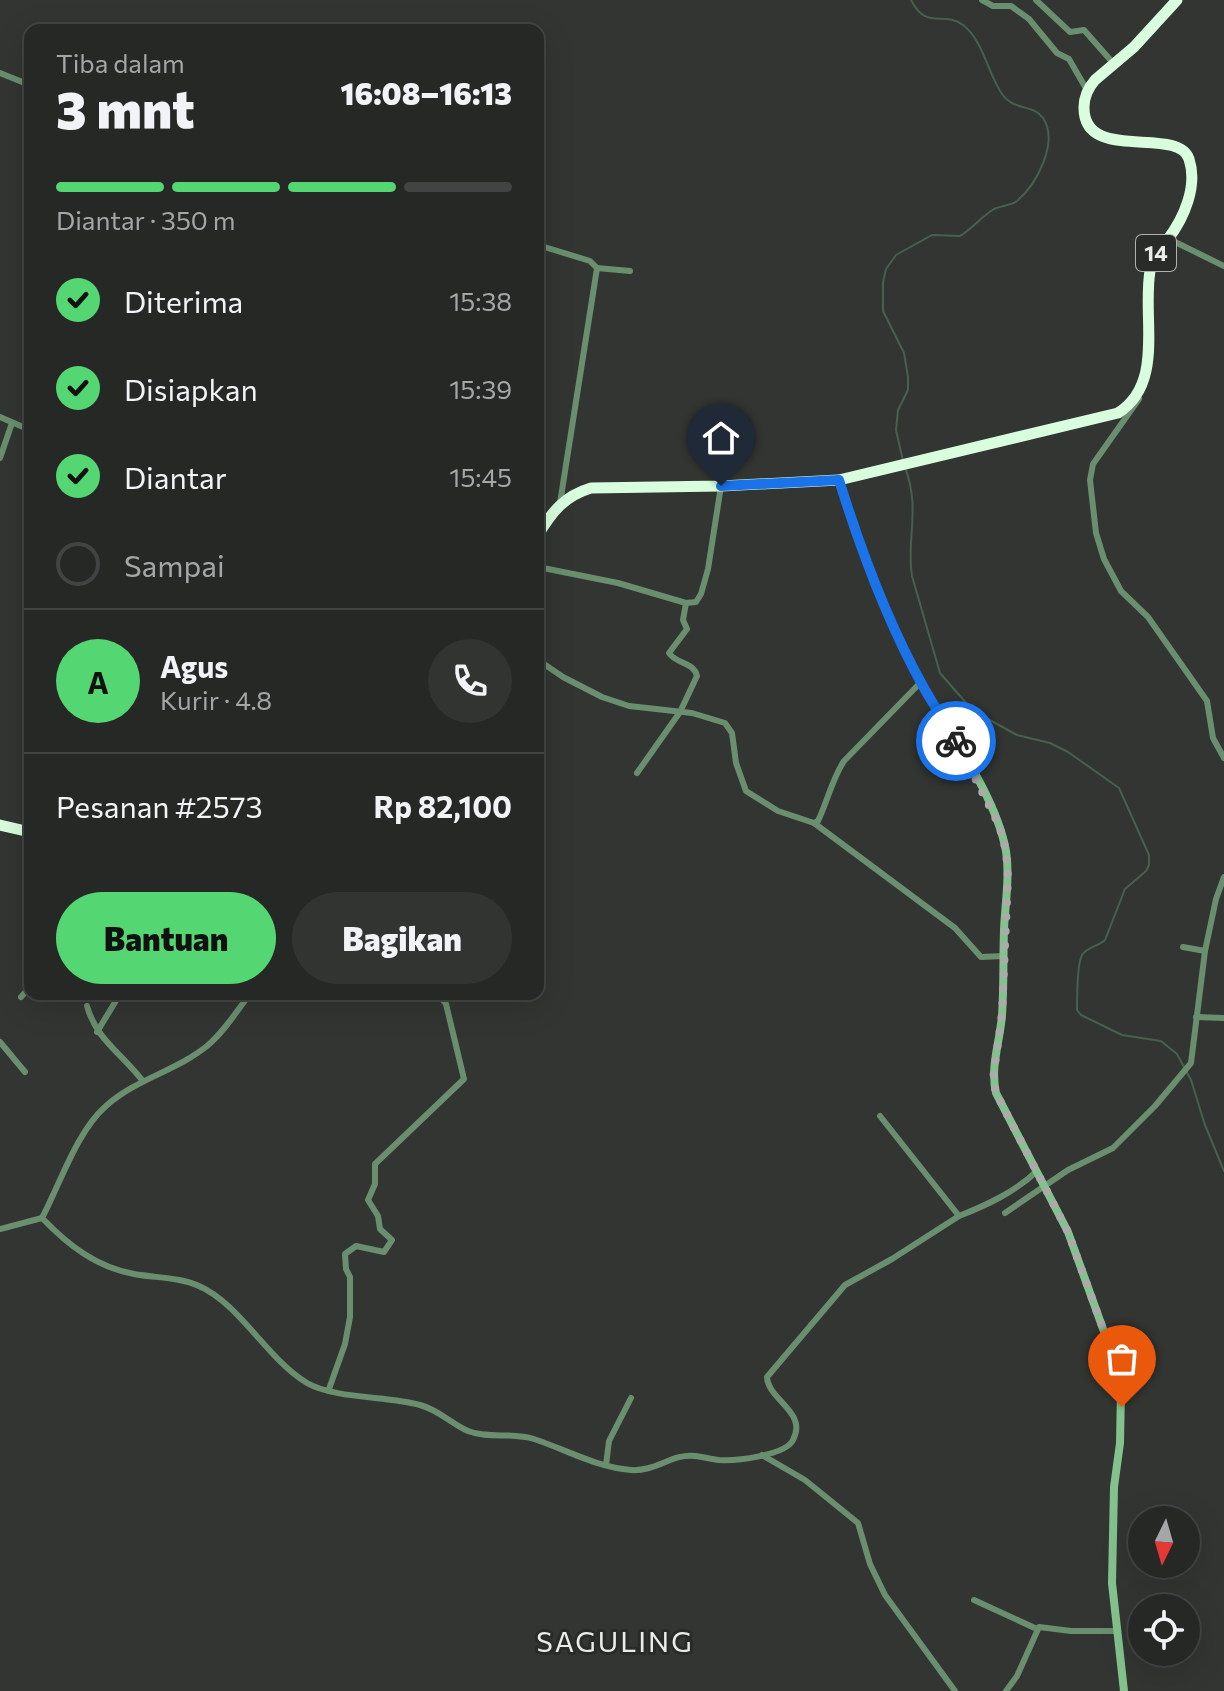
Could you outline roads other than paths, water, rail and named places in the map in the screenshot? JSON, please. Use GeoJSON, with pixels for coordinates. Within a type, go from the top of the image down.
{"type":"FeatureCollection","features":[{"type":"Feature","properties":{"kind":"highway"},"geometry":{"type":"LineString","coordinates":[[1088,92],[1095,80],[1134,47],[1177,0]]}},
{"type":"Feature","properties":{"kind":"highway","name":"14"},"geometry":{"type":"LineString","coordinates":[[1088,92],[1085,116],[1088,125],[1098,133],[1130,143],[1169,144],[1187,154],[1190,181],[1187,206],[1150,268],[1144,384]]}},
{"type":"Feature","properties":{"kind":"highway"},"geometry":{"type":"LineString","coordinates":[[544,526],[560,503],[576,492],[591,488],[839,480],[1118,413],[1134,401],[1144,384]]}},
{"type":"Feature","properties":{"kind":"highway"},"geometry":{"type":"LineString","coordinates":[[0,825],[24,831]]}},
{"type":"Feature","properties":{"kind":"street"},"geometry":{"type":"LineString","coordinates":[[982,0],[993,6],[1011,6],[1029,19],[1057,53],[1069,59],[1088,92]]}},
{"type":"Feature","properties":{"kind":"street"},"geometry":{"type":"LineString","coordinates":[[1036,0],[1070,32],[1084,30],[1114,64]]}},
{"type":"Feature","properties":{"kind":"street"},"geometry":{"type":"LineString","coordinates":[[0,73],[24,83]]}},
{"type":"Feature","properties":{"kind":"street"},"geometry":{"type":"LineString","coordinates":[[1169,239],[1224,266]]}},
{"type":"Feature","properties":{"kind":"street"},"geometry":{"type":"LineString","coordinates":[[544,247],[590,261],[597,268],[630,271]]}},
{"type":"Feature","properties":{"kind":"street"},"geometry":{"type":"LineString","coordinates":[[560,503],[597,268]]}},
{"type":"Feature","properties":{"kind":"street"},"geometry":{"type":"LineString","coordinates":[[1144,384],[1134,407],[1093,464],[1090,480],[1096,533],[1104,559],[1121,591],[1148,617],[1207,701],[1213,738],[1224,758]]}},
{"type":"Feature","properties":{"kind":"street"},"geometry":{"type":"LineString","coordinates":[[0,417],[24,428]]}},
{"type":"Feature","properties":{"kind":"street"},"geometry":{"type":"LineString","coordinates":[[0,458],[12,423]]}},
{"type":"Feature","properties":{"kind":"street"},"geometry":{"type":"LineString","coordinates":[[839,480],[861,549],[890,619],[999,825],[1006,851],[1008,878],[1002,1014],[993,1079],[996,1093],[1068,1232],[1111,1349],[1121,1389],[1114,1487],[1112,1583],[1124,1691]]}},
{"type":"Feature","properties":{"kind":"street"},"geometry":{"type":"LineString","coordinates":[[544,568],[618,583],[686,603],[696,602],[704,586],[721,486]]}},
{"type":"Feature","properties":{"kind":"street"},"geometry":{"type":"LineString","coordinates":[[637,773],[680,712],[697,676],[693,668],[669,653],[687,629],[683,620],[686,603]]}},
{"type":"Feature","properties":{"kind":"street"},"geometry":{"type":"LineString","coordinates":[[544,664],[602,697],[629,706],[680,712],[728,725],[739,776],[746,791],[778,811],[814,823],[955,928],[980,956],[1003,956]]}},
{"type":"Feature","properties":{"kind":"street"},"geometry":{"type":"LineString","coordinates":[[814,823],[818,821],[832,793],[844,761],[921,682]]}},
{"type":"Feature","properties":{"kind":"street"},"geometry":{"type":"LineString","coordinates":[[1005,1213],[1043,1185],[1113,1148],[1155,1106],[1188,1066],[1194,1051],[1205,951],[1224,877]]}},
{"type":"Feature","properties":{"kind":"street"},"geometry":{"type":"LineString","coordinates":[[1183,947],[1205,951]]}},
{"type":"Feature","properties":{"kind":"street"},"geometry":{"type":"LineString","coordinates":[[21,997],[24,994]]}},
{"type":"Feature","properties":{"kind":"street"},"geometry":{"type":"LineString","coordinates":[[97,1032],[116,1000]]}},
{"type":"Feature","properties":{"kind":"street"},"geometry":{"type":"LineString","coordinates":[[0,1229],[42,1218],[91,1121],[104,1106],[142,1080],[207,1046],[245,1000]]}},
{"type":"Feature","properties":{"kind":"street"},"geometry":{"type":"LineString","coordinates":[[329,1389],[345,1344],[350,1317],[350,1277],[344,1262],[345,1254],[356,1246],[384,1252],[392,1240],[380,1229],[378,1216],[368,1200],[375,1184],[375,1164],[464,1079],[443,1000]]}},
{"type":"Feature","properties":{"kind":"street"},"geometry":{"type":"LineString","coordinates":[[87,1006],[97,1032],[142,1080]]}},
{"type":"Feature","properties":{"kind":"street"},"geometry":{"type":"LineString","coordinates":[[1196,1017],[1224,1018]]}},
{"type":"Feature","properties":{"kind":"street"},"geometry":{"type":"LineString","coordinates":[[0,1042],[25,1072]]}},
{"type":"Feature","properties":{"kind":"street"},"geometry":{"type":"LineString","coordinates":[[880,1116],[959,1216]]}},
{"type":"Feature","properties":{"kind":"street"},"geometry":{"type":"LineString","coordinates":[[42,1218],[86,1257],[108,1268],[188,1282],[214,1294],[293,1373],[311,1385],[417,1404],[436,1410],[469,1431],[534,1439],[587,1461],[647,1470],[683,1455],[720,1460],[762,1455],[788,1446],[796,1430],[792,1412],[769,1386],[767,1377],[845,1285],[959,1216],[1005,1195],[1037,1171]]}},
{"type":"Feature","properties":{"kind":"street"},"geometry":{"type":"LineString","coordinates":[[606,1465],[609,1441],[631,1398]]}},
{"type":"Feature","properties":{"kind":"street"},"geometry":{"type":"LineString","coordinates":[[762,1455],[805,1480],[858,1523],[870,1564],[885,1595],[955,1691]]}},
{"type":"Feature","properties":{"kind":"street"},"geometry":{"type":"LineString","coordinates":[[974,1600],[1037,1629],[1118,1631]]}},
{"type":"Feature","properties":{"kind":"street"},"geometry":{"type":"LineString","coordinates":[[1006,1691],[1017,1676],[1037,1629]]}},
{"type":"Feature","properties":{"kind":"waterway"},"geometry":{"type":"LineString","coordinates":[[903,461],[896,430],[898,410],[908,390],[908,377],[904,353],[883,311],[886,269],[896,255],[932,235],[960,236],[994,209],[1017,201],[1038,174],[1044,162],[1048,139],[1047,128],[1039,113],[1012,103],[1002,94],[970,31],[955,21],[923,15],[911,0]]}},
{"type":"Feature","properties":{"kind":"waterway"},"geometry":{"type":"LineString","coordinates":[[905,467],[913,510],[912,576],[940,673],[979,714],[1017,735],[1050,743],[1068,752],[1119,788],[1149,855],[1146,871],[1125,889],[1105,940],[1087,950],[1080,959],[1077,1010],[1081,1015],[1122,1035],[1161,1041],[1177,1054],[1191,1080],[1224,1171]]}},
{"type":"Feature","properties":{"kind":"district","name":"SAGULING"},"geometry":{"type":"Point","coordinates":[615,1642]}}]}
